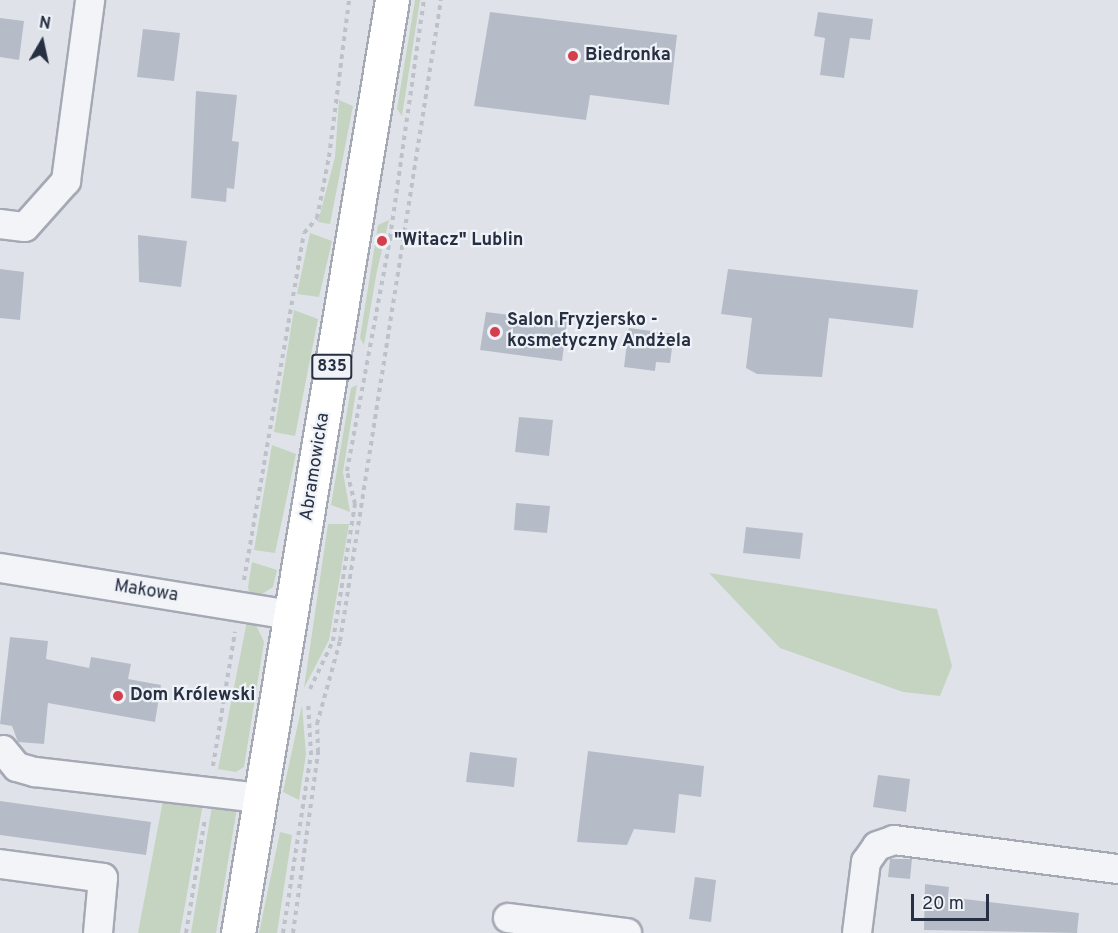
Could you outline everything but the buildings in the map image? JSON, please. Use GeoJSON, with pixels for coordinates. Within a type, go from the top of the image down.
{"type":"FeatureCollection","features":[{"type":"Feature","properties":{"kind":"main road","name":"Abramowicka"},"geometry":{"type":"LineString","coordinates":[[238,933],[392,0]]}},
{"type":"Feature","properties":{"kind":"street"},"geometry":{"type":"LineString","coordinates":[[0,224],[25,227],[66,181],[90,0]]}},
{"type":"Feature","properties":{"kind":"street","name":"Makowa"},"geometry":{"type":"LineString","coordinates":[[0,568],[291,615]]}},
{"type":"Feature","properties":{"kind":"street"},"geometry":{"type":"LineString","coordinates":[[3,750],[17,767],[35,772],[260,798]]}},
{"type":"Feature","properties":{"kind":"street"},"geometry":{"type":"LineString","coordinates":[[857,933],[867,862],[877,846],[894,840],[1118,869]]}},
{"type":"Feature","properties":{"kind":"street"},"geometry":{"type":"LineString","coordinates":[[0,864],[103,879],[98,933]]}},
{"type":"Feature","properties":{"kind":"street"},"geometry":{"type":"LineString","coordinates":[[508,918],[627,933]]}},
{"type":"Feature","properties":{"kind":"path"},"geometry":{"type":"LineString","coordinates":[[186,933],[239,607],[304,233],[317,219],[329,157],[349,0]]}},
{"type":"Feature","properties":{"kind":"path"},"geometry":{"type":"LineString","coordinates":[[283,933],[311,755],[309,696],[333,641],[355,504],[347,471],[390,238],[424,0]]}},
{"type":"Feature","properties":{"kind":"path"},"geometry":{"type":"LineString","coordinates":[[293,933],[318,753],[317,724],[340,641],[441,0]]}},
{"type":"Feature","properties":{"kind":"green space"},"geometry":{"type":"Polygon","coordinates":[[[415,0],[420,0],[402,116],[397,109],[415,0]]]}},
{"type":"Feature","properties":{"kind":"green space"},"geometry":{"type":"Polygon","coordinates":[[[339,100],[353,106],[330,224],[318,222],[335,157],[339,100]]]}},
{"type":"Feature","properties":{"kind":"green space"},"geometry":{"type":"Polygon","coordinates":[[[389,220],[364,345],[360,338],[378,225],[389,220]]]}},
{"type":"Feature","properties":{"kind":"green space"},"geometry":{"type":"Polygon","coordinates":[[[310,233],[332,241],[319,297],[297,294],[310,233]]]}},
{"type":"Feature","properties":{"kind":"green space"},"geometry":{"type":"Polygon","coordinates":[[[294,310],[318,319],[295,436],[274,432],[294,310]]]}},
{"type":"Feature","properties":{"kind":"green space"},"geometry":{"type":"Polygon","coordinates":[[[357,385],[343,472],[350,512],[331,505],[351,388],[357,385]]]}},
{"type":"Feature","properties":{"kind":"green space"},"geometry":{"type":"Polygon","coordinates":[[[272,445],[296,454],[275,553],[254,550],[272,445]]]}},
{"type":"Feature","properties":{"kind":"green space"},"geometry":{"type":"Polygon","coordinates":[[[328,524],[349,524],[329,640],[304,688],[328,524]]]}},
{"type":"Feature","properties":{"kind":"green space"},"geometry":{"type":"Polygon","coordinates":[[[252,562],[277,570],[273,587],[259,596],[250,596],[248,587],[252,562]]]}},
{"type":"Feature","properties":{"kind":"green space"},"geometry":{"type":"Polygon","coordinates":[[[709,573],[937,609],[952,666],[940,696],[903,692],[780,648],[709,573]]]}},
{"type":"Feature","properties":{"kind":"green space"},"geometry":{"type":"Polygon","coordinates":[[[247,621],[256,625],[264,642],[244,767],[236,772],[218,769],[247,621]]]}},
{"type":"Feature","properties":{"kind":"green space"},"geometry":{"type":"Polygon","coordinates":[[[302,705],[306,754],[299,800],[283,792],[302,705]]]}},
{"type":"Feature","properties":{"kind":"green space"},"geometry":{"type":"Polygon","coordinates":[[[164,795],[204,798],[180,933],[138,933],[164,795]]]}},
{"type":"Feature","properties":{"kind":"green space"},"geometry":{"type":"Polygon","coordinates":[[[213,800],[237,806],[236,814],[216,933],[191,933],[213,800]]]}},
{"type":"Feature","properties":{"kind":"green space"},"geometry":{"type":"Polygon","coordinates":[[[280,832],[292,835],[277,933],[259,933],[280,832]]]}},
{"type":"Feature","properties":{"kind":"place","name":"Biedronka"},"geometry":{"type":"Point","coordinates":[573,56]}},
{"type":"Feature","properties":{"kind":"place","name":"\"Witacz\" Lublin"},"geometry":{"type":"Point","coordinates":[382,241]}},
{"type":"Feature","properties":{"kind":"place","name":"Salon Fryzjersko - kosmetyczny Andżela"},"geometry":{"type":"Point","coordinates":[495,332]}},
{"type":"Feature","properties":{"kind":"place","name":"Dom Królewski"},"geometry":{"type":"Point","coordinates":[118,696]}}]}
